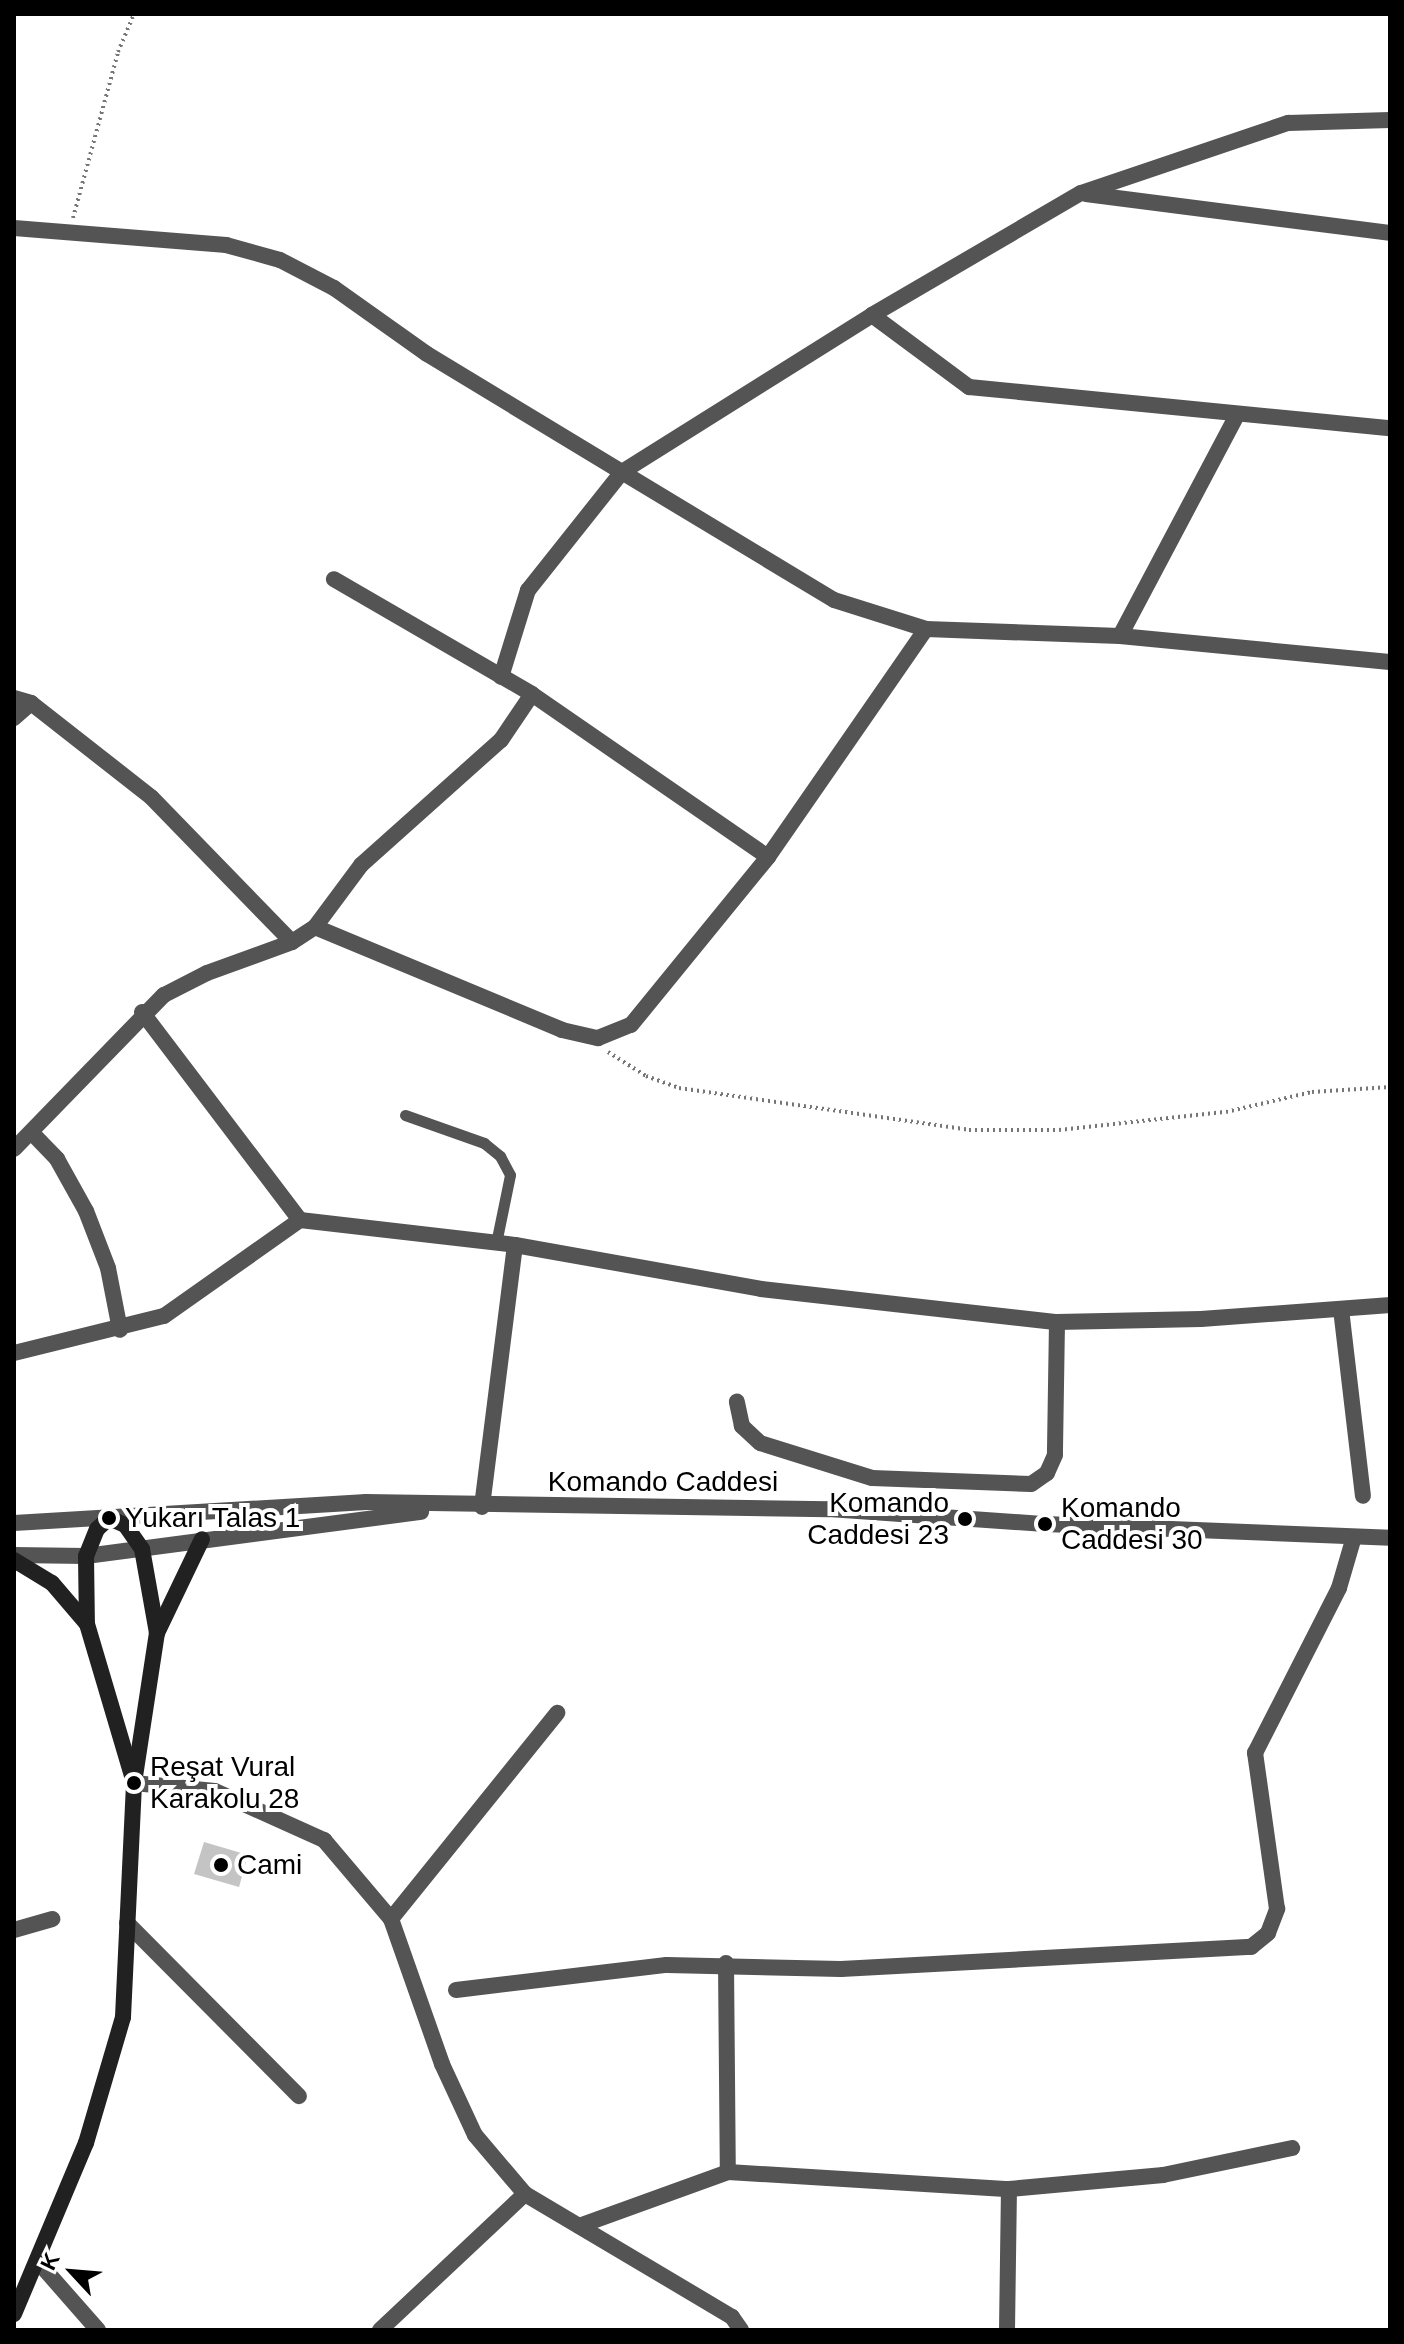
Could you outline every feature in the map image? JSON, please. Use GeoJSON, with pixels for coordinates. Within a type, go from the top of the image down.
{"type":"FeatureCollection","features":[{"type":"Feature","properties":{"kind":"main road"},"geometry":{"type":"LineString","coordinates":[[134,1783],[87,1624],[86,1556],[97,1529],[109,1518],[125,1525],[142,1549],[157,1633]]}},
{"type":"Feature","properties":{"kind":"main road"},"geometry":{"type":"LineString","coordinates":[[14,2314],[40,2264],[86,2143],[123,2017],[127,1923],[133,1883],[134,1783],[157,1633],[202,1539]]}},
{"type":"Feature","properties":{"kind":"main road"},"geometry":{"type":"LineString","coordinates":[[14,1558],[52,1583],[87,1624]]}},
{"type":"Feature","properties":{"kind":"street"},"geometry":{"type":"LineString","coordinates":[[501,677],[528,590],[622,472],[872,315],[1081,193],[1288,123],[1390,120]]}},
{"type":"Feature","properties":{"kind":"street"},"geometry":{"type":"LineString","coordinates":[[1081,193],[1390,233]]}},
{"type":"Feature","properties":{"kind":"street"},"geometry":{"type":"LineString","coordinates":[[14,228],[226,245],[280,260],[334,288],[427,354],[834,600],[926,629],[1120,636],[1390,662]]}},
{"type":"Feature","properties":{"kind":"street"},"geometry":{"type":"LineString","coordinates":[[872,315],[969,387],[1390,428]]}},
{"type":"Feature","properties":{"kind":"street"},"geometry":{"type":"LineString","coordinates":[[1120,636],[1237,415]]}},
{"type":"Feature","properties":{"kind":"street"},"geometry":{"type":"LineString","coordinates":[[334,579],[532,694],[768,857]]}},
{"type":"Feature","properties":{"kind":"street"},"geometry":{"type":"LineString","coordinates":[[315,927],[562,1030],[598,1038],[631,1025],[768,857],[926,629]]}},
{"type":"Feature","properties":{"kind":"street"},"geometry":{"type":"LineString","coordinates":[[14,1149],[33,1134],[142,1012],[185,982],[292,942],[315,927],[361,865],[501,740],[532,694]]}},
{"type":"Feature","properties":{"kind":"street"},"geometry":{"type":"LineString","coordinates":[[14,698],[31,703],[151,797],[292,942]]}},
{"type":"Feature","properties":{"kind":"street"},"geometry":{"type":"LineString","coordinates":[[14,718],[31,703]]}},
{"type":"Feature","properties":{"kind":"street"},"geometry":{"type":"LineString","coordinates":[[142,1012],[300,1220]]}},
{"type":"Feature","properties":{"kind":"street"},"geometry":{"type":"LineString","coordinates":[[33,1134],[57,1159],[86,1211],[108,1268],[120,1330]]}},
{"type":"Feature","properties":{"kind":"street"},"geometry":{"type":"LineString","coordinates":[[14,1353],[120,1330],[164,1316],[300,1220],[515,1245],[761,1289],[1057,1322],[1390,1305]]}},
{"type":"Feature","properties":{"kind":"street"},"geometry":{"type":"LineString","coordinates":[[482,1507],[515,1245]]}},
{"type":"Feature","properties":{"kind":"street"},"geometry":{"type":"LineString","coordinates":[[1341,1309],[1363,1496]]}},
{"type":"Feature","properties":{"kind":"street"},"geometry":{"type":"LineString","coordinates":[[737,1402],[742,1426],[760,1443],[872,1478],[1031,1484],[1047,1473],[1055,1455],[1057,1322]]}},
{"type":"Feature","properties":{"kind":"street"},"geometry":{"type":"LineString","coordinates":[[14,1523],[366,1502],[462,1507]]}},
{"type":"Feature","properties":{"kind":"street"},"geometry":{"type":"LineString","coordinates":[[14,1558],[86,1556],[462,1507]]}},
{"type":"Feature","properties":{"kind":"street","name":"Komando Caddesi"},"geometry":{"type":"LineString","coordinates":[[462,1507],[829,1509],[1353,1540],[1390,1538]]}},
{"type":"Feature","properties":{"kind":"street"},"geometry":{"type":"LineString","coordinates":[[456,1990],[607,1969],[726,1963],[841,1969],[1257,1943],[1277,1909],[1255,1753],[1333,1603],[1353,1540]]}},
{"type":"Feature","properties":{"kind":"street"},"geometry":{"type":"LineString","coordinates":[[391,1919],[557,1713]]}},
{"type":"Feature","properties":{"kind":"street"},"geometry":{"type":"LineString","coordinates":[[134,1783],[215,1791],[324,1840],[391,1919],[442,2064],[475,2135],[525,2194],[732,2317],[741,2330]]}},
{"type":"Feature","properties":{"kind":"street"},"geometry":{"type":"LineString","coordinates":[[14,1930],[52,1919]]}},
{"type":"Feature","properties":{"kind":"street"},"geometry":{"type":"LineString","coordinates":[[127,1923],[299,2096]]}},
{"type":"Feature","properties":{"kind":"street"},"geometry":{"type":"LineString","coordinates":[[726,1963],[728,2172]]}},
{"type":"Feature","properties":{"kind":"street"},"geometry":{"type":"LineString","coordinates":[[579,2226],[728,2172],[1009,2189],[1163,2175],[1292,2148]]}},
{"type":"Feature","properties":{"kind":"street"},"geometry":{"type":"LineString","coordinates":[[1007,2330],[1009,2189]]}},
{"type":"Feature","properties":{"kind":"street"},"geometry":{"type":"LineString","coordinates":[[383,2329],[525,2194]]}},
{"type":"Feature","properties":{"kind":"street"},"geometry":{"type":"LineString","coordinates":[[40,2264],[98,2330]]}},
{"type":"Feature","properties":{"kind":"lane"},"geometry":{"type":"LineString","coordinates":[[405,1115],[484,1143],[500,1156],[510,1175],[496,1243]]}},
{"type":"Feature","properties":{"kind":"path"},"geometry":{"type":"LineString","coordinates":[[69,232],[118,52],[134,14]]}},
{"type":"Feature","properties":{"kind":"path"},"geometry":{"type":"LineString","coordinates":[[598,1038],[605,1049],[634,1069],[679,1088],[969,1130],[1059,1130],[1226,1112],[1323,1091],[1390,1087]]}},
{"type":"Feature","properties":{"kind":"building","name":"Cami"},"geometry":{"type":"Polygon","coordinates":[[[204,1842],[248,1855],[239,1887],[194,1874],[204,1842]]]}},
{"type":"Feature","properties":{"kind":"place","name":"Yukarı Talas 1"},"geometry":{"type":"Point","coordinates":[109,1518]}},
{"type":"Feature","properties":{"kind":"place","name":"Komando Caddesi 23"},"geometry":{"type":"Point","coordinates":[965,1519]}},
{"type":"Feature","properties":{"kind":"place","name":"Komando Caddesi 30"},"geometry":{"type":"Point","coordinates":[1045,1524]}},
{"type":"Feature","properties":{"kind":"place","name":"Reşat Vural Karakolu 28"},"geometry":{"type":"Point","coordinates":[134,1783]}},
{"type":"Feature","properties":{"kind":"place","name":"Cami"},"geometry":{"type":"Point","coordinates":[221,1865]}}]}
